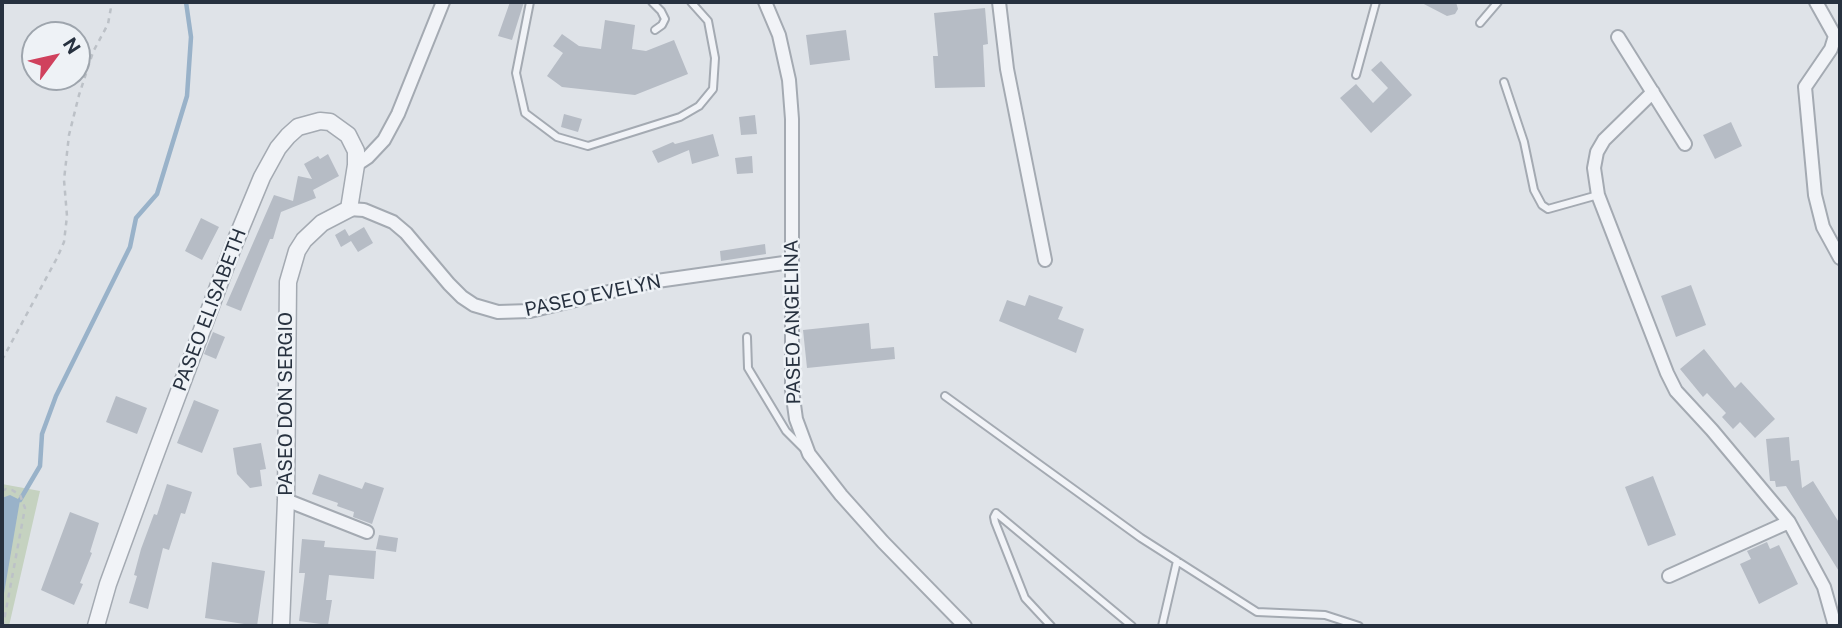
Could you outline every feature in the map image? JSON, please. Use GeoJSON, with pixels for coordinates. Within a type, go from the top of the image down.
{"type":"FeatureCollection","features":[{"type":"Feature","properties":{"kind":"street"},"geometry":{"type":"LineString","coordinates":[[356,165],[368,157],[389,131],[443,2]]}},
{"type":"Feature","properties":{"kind":"street","name":"PASEO ANGELINA"},"geometry":{"type":"LineString","coordinates":[[765,2],[779,35],[789,80],[792,119],[792,390],[796,419],[809,454],[883,542],[965,626]]}},
{"type":"Feature","properties":{"kind":"street"},"geometry":{"type":"LineString","coordinates":[[999,2],[1007,69],[1045,260]]}},
{"type":"Feature","properties":{"kind":"street"},"geometry":{"type":"LineString","coordinates":[[1816,2],[1835,36],[1831,49],[1805,87],[1806,100],[1815,195],[1823,227],[1840,258]]}},
{"type":"Feature","properties":{"kind":"street"},"geometry":{"type":"LineString","coordinates":[[1618,37],[1685,144]]}},
{"type":"Feature","properties":{"kind":"street"},"geometry":{"type":"LineString","coordinates":[[1653,92],[1604,140],[1597,152],[1594,168],[1598,195],[1676,391],[1789,523],[1824,587],[1835,626]]}},
{"type":"Feature","properties":{"kind":"street","name":"PASEO ELISABETH"},"geometry":{"type":"LineString","coordinates":[[96,626],[108,584],[233,247],[270,162],[288,136],[298,127],[320,121],[330,122],[348,135],[356,152],[349,209]]}},
{"type":"Feature","properties":{"kind":"street","name":"PASEO EVELYN"},"geometry":{"type":"LineString","coordinates":[[349,209],[364,210],[393,222],[406,233],[462,297],[498,312],[530,311],[650,282],[791,262]]}},
{"type":"Feature","properties":{"kind":"street","name":"PASEO DON SERGIO"},"geometry":{"type":"LineString","coordinates":[[281,626],[286,500],[288,282],[297,251],[304,240],[322,223],[349,209]]}},
{"type":"Feature","properties":{"kind":"street"},"geometry":{"type":"LineString","coordinates":[[286,500],[367,532]]}},
{"type":"Feature","properties":{"kind":"street"},"geometry":{"type":"LineString","coordinates":[[1669,576],[1789,523]]}},
{"type":"Feature","properties":{"kind":"lane"},"geometry":{"type":"LineString","coordinates":[[530,2],[516,73],[524,113],[557,137],[588,146],[680,117],[699,106],[713,89],[715,58],[708,22],[691,2]]}},
{"type":"Feature","properties":{"kind":"lane"},"geometry":{"type":"LineString","coordinates":[[652,2],[661,10],[665,19],[655,30]]}},
{"type":"Feature","properties":{"kind":"lane"},"geometry":{"type":"LineString","coordinates":[[1356,75],[1376,2]]}},
{"type":"Feature","properties":{"kind":"lane"},"geometry":{"type":"LineString","coordinates":[[1480,23],[1498,2]]}},
{"type":"Feature","properties":{"kind":"lane"},"geometry":{"type":"LineString","coordinates":[[1504,82],[1524,142],[1534,190],[1542,205],[1548,209],[1598,195]]}},
{"type":"Feature","properties":{"kind":"lane"},"geometry":{"type":"LineString","coordinates":[[747,337],[748,368],[786,431],[809,454]]}},
{"type":"Feature","properties":{"kind":"lane"},"geometry":{"type":"LineString","coordinates":[[946,396],[1141,538],[1257,612],[1325,615],[1360,626]]}},
{"type":"Feature","properties":{"kind":"lane"},"geometry":{"type":"LineString","coordinates":[[1051,626],[1026,598],[995,522],[996,513],[1132,626]]}},
{"type":"Feature","properties":{"kind":"lane"},"geometry":{"type":"LineString","coordinates":[[1162,626],[1177,561]]}},
{"type":"Feature","properties":{"kind":"path"},"geometry":{"type":"LineString","coordinates":[[2,360],[64,242],[67,216],[64,180],[69,135],[93,52],[108,24],[112,2]]}},
{"type":"Feature","properties":{"kind":"path"},"geometry":{"type":"LineString","coordinates":[[2,491],[12,490],[20,495],[25,508],[3,626]]}},
{"type":"Feature","properties":{"kind":"green space"},"geometry":{"type":"Polygon","coordinates":[[[2,484],[40,491],[9,626],[2,626],[2,484]]]}},
{"type":"Feature","properties":{"kind":"water"},"geometry":{"type":"Polygon","coordinates":[[[10,495],[20,500],[2,605],[2,498],[10,495]]]}},
{"type":"Feature","properties":{"kind":"building"},"geometry":{"type":"Polygon","coordinates":[[[510,2],[524,2],[512,40],[498,36],[510,2]]]}},
{"type":"Feature","properties":{"kind":"building"},"geometry":{"type":"Polygon","coordinates":[[[1420,2],[1456,2],[1458,9],[1455,14],[1447,16],[1420,2]]]}},
{"type":"Feature","properties":{"kind":"building"},"geometry":{"type":"Polygon","coordinates":[[[985,8],[988,44],[983,45],[985,87],[935,88],[933,56],[938,56],[934,13],[985,8]]]}},
{"type":"Feature","properties":{"kind":"building"},"geometry":{"type":"Polygon","coordinates":[[[605,20],[635,25],[632,49],[646,51],[674,40],[688,74],[635,95],[562,87],[547,76],[563,53],[553,46],[562,34],[579,46],[601,49],[605,20]]]}},
{"type":"Feature","properties":{"kind":"building"},"geometry":{"type":"Polygon","coordinates":[[[846,30],[850,60],[810,65],[806,35],[846,30]]]}},
{"type":"Feature","properties":{"kind":"building"},"geometry":{"type":"Polygon","coordinates":[[[1381,61],[1412,95],[1371,133],[1340,98],[1356,84],[1373,103],[1388,88],[1371,70],[1381,61]]]}},
{"type":"Feature","properties":{"kind":"building"},"geometry":{"type":"Polygon","coordinates":[[[564,114],[582,119],[578,132],[561,127],[564,114]]]}},
{"type":"Feature","properties":{"kind":"building"},"geometry":{"type":"Polygon","coordinates":[[[755,115],[757,134],[741,135],[739,117],[755,115]]]}},
{"type":"Feature","properties":{"kind":"building"},"geometry":{"type":"Polygon","coordinates":[[[1731,122],[1742,146],[1715,159],[1703,135],[1731,122]]]}},
{"type":"Feature","properties":{"kind":"building"},"geometry":{"type":"Polygon","coordinates":[[[713,134],[719,156],[692,164],[689,150],[658,163],[652,151],[673,142],[675,144],[713,134]]]}},
{"type":"Feature","properties":{"kind":"building"},"geometry":{"type":"Polygon","coordinates":[[[328,154],[339,176],[313,190],[316,198],[281,212],[273,239],[270,239],[241,311],[226,305],[274,195],[293,201],[298,176],[312,179],[304,164],[328,154]]]}},
{"type":"Feature","properties":{"kind":"building"},"geometry":{"type":"Polygon","coordinates":[[[752,156],[753,173],[737,174],[735,158],[752,156]]]}},
{"type":"Feature","properties":{"kind":"building"},"geometry":{"type":"Polygon","coordinates":[[[201,218],[219,227],[202,260],[185,251],[201,218]]]}},
{"type":"Feature","properties":{"kind":"building"},"geometry":{"type":"Polygon","coordinates":[[[364,227],[373,243],[358,252],[351,241],[341,247],[335,235],[345,229],[349,236],[364,227]]]}},
{"type":"Feature","properties":{"kind":"building"},"geometry":{"type":"Polygon","coordinates":[[[765,244],[766,254],[721,261],[720,251],[765,244]]]}},
{"type":"Feature","properties":{"kind":"building"},"geometry":{"type":"Polygon","coordinates":[[[1691,285],[1706,325],[1676,337],[1661,296],[1691,285]]]}},
{"type":"Feature","properties":{"kind":"building"},"geometry":{"type":"Polygon","coordinates":[[[1029,295],[1063,307],[1058,319],[1084,329],[1076,353],[999,321],[1007,300],[1025,306],[1029,295]]]}},
{"type":"Feature","properties":{"kind":"building"},"geometry":{"type":"Polygon","coordinates":[[[869,323],[871,349],[894,347],[895,359],[807,368],[803,330],[869,323]]]}},
{"type":"Feature","properties":{"kind":"building"},"geometry":{"type":"Polygon","coordinates":[[[213,332],[225,337],[216,359],[204,354],[213,332]]]}},
{"type":"Feature","properties":{"kind":"building"},"geometry":{"type":"Polygon","coordinates":[[[1704,349],[1735,388],[1741,382],[1775,419],[1755,438],[1740,422],[1733,429],[1722,417],[1726,413],[1707,393],[1703,397],[1680,369],[1704,349]]]}},
{"type":"Feature","properties":{"kind":"building"},"geometry":{"type":"Polygon","coordinates":[[[116,396],[147,408],[137,434],[106,422],[116,396]]]}},
{"type":"Feature","properties":{"kind":"building"},"geometry":{"type":"Polygon","coordinates":[[[194,400],[219,410],[202,453],[177,443],[194,400]]]}},
{"type":"Feature","properties":{"kind":"building"},"geometry":{"type":"Polygon","coordinates":[[[1789,437],[1791,461],[1799,460],[1802,488],[1813,481],[1840,524],[1840,573],[1786,486],[1776,487],[1775,481],[1770,481],[1766,439],[1789,437]]]}},
{"type":"Feature","properties":{"kind":"building"},"geometry":{"type":"Polygon","coordinates":[[[261,443],[266,469],[260,470],[262,486],[250,488],[237,474],[233,448],[261,443]]]}},
{"type":"Feature","properties":{"kind":"building"},"geometry":{"type":"Polygon","coordinates":[[[319,474],[362,489],[365,482],[384,488],[372,524],[353,517],[354,512],[337,506],[338,503],[312,494],[319,474]]]}},
{"type":"Feature","properties":{"kind":"building"},"geometry":{"type":"Polygon","coordinates":[[[1653,476],[1676,535],[1648,546],[1625,487],[1653,476]]]}},
{"type":"Feature","properties":{"kind":"building"},"geometry":{"type":"Polygon","coordinates":[[[167,484],[192,492],[185,514],[181,513],[169,550],[163,548],[148,609],[129,603],[141,549],[154,514],[157,515],[167,484]]]}},
{"type":"Feature","properties":{"kind":"building"},"geometry":{"type":"Polygon","coordinates":[[[70,512],[99,523],[90,552],[92,553],[80,583],[83,584],[74,605],[41,590],[70,512]]]}},
{"type":"Feature","properties":{"kind":"building"},"geometry":{"type":"Polygon","coordinates":[[[379,535],[398,538],[396,552],[376,549],[379,535]]]}},
{"type":"Feature","properties":{"kind":"building"},"geometry":{"type":"Polygon","coordinates":[[[302,539],[325,541],[324,547],[376,551],[374,579],[329,575],[326,600],[332,600],[328,625],[299,621],[305,573],[299,573],[302,539]]]}},
{"type":"Feature","properties":{"kind":"building"},"geometry":{"type":"Polygon","coordinates":[[[1767,542],[1770,549],[1779,545],[1798,584],[1759,604],[1740,564],[1751,559],[1747,551],[1767,542]]]}},
{"type":"Feature","properties":{"kind":"building"},"geometry":{"type":"Polygon","coordinates":[[[212,562],[265,571],[257,626],[205,618],[212,562]]]}},
{"type":"Feature","properties":{"kind":"waterway"},"geometry":{"type":"LineString","coordinates":[[20,500],[40,466],[42,434],[56,396],[130,247],[136,218],[157,194],[187,96],[191,37],[186,2]]}}]}
